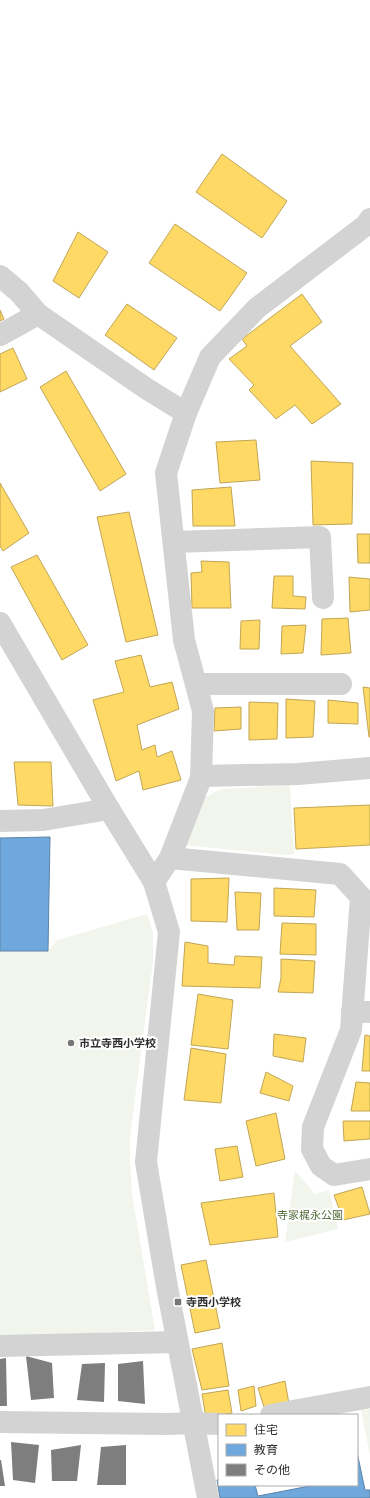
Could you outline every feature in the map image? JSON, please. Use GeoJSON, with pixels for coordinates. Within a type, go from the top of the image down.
{"type":"FeatureCollection","features":[{"type":"Feature","properties":{"kind":"street"},"geometry":{"type":"LineString","coordinates":[[154,882],[170,858],[201,776],[203,712],[184,640],[166,473],[186,413],[210,357],[257,308],[366,225],[370,219]]}},
{"type":"Feature","properties":{"kind":"street"},"geometry":{"type":"LineString","coordinates":[[0,276],[19,292],[38,314],[147,389],[186,413]]}},
{"type":"Feature","properties":{"kind":"street"},"geometry":{"type":"LineString","coordinates":[[0,335],[38,314]]}},
{"type":"Feature","properties":{"kind":"street"},"geometry":{"type":"LineString","coordinates":[[174,542],[320,537],[323,598]]}},
{"type":"Feature","properties":{"kind":"street"},"geometry":{"type":"LineString","coordinates":[[0,623],[109,809],[154,882],[169,932],[146,1162],[177,1342],[208,1498]]}},
{"type":"Feature","properties":{"kind":"street"},"geometry":{"type":"LineString","coordinates":[[196,684],[341,684]]}},
{"type":"Feature","properties":{"kind":"street"},"geometry":{"type":"LineString","coordinates":[[201,776],[298,774],[370,768]]}},
{"type":"Feature","properties":{"kind":"street"},"geometry":{"type":"LineString","coordinates":[[0,821],[43,820],[109,809]]}},
{"type":"Feature","properties":{"kind":"street"},"geometry":{"type":"LineString","coordinates":[[170,858],[340,874],[361,897],[361,1012],[351,1030],[313,1127],[312,1148],[321,1166],[334,1174],[370,1169]]}},
{"type":"Feature","properties":{"kind":"street"},"geometry":{"type":"LineString","coordinates":[[0,1346],[177,1342]]}},
{"type":"Feature","properties":{"kind":"street"},"geometry":{"type":"LineString","coordinates":[[276,1414],[370,1397]]}},
{"type":"Feature","properties":{"kind":"street"},"geometry":{"type":"LineString","coordinates":[[0,1422],[167,1424],[194,1422],[218,1424]]}},
{"type":"Feature","properties":{"kind":"green space"},"geometry":{"type":"Polygon","coordinates":[[[290,785],[294,854],[286,855],[183,845],[197,801],[222,789],[290,785]]]}},
{"type":"Feature","properties":{"kind":"green space","name":"市立寺西小学校"},"geometry":{"type":"Polygon","coordinates":[[[147,914],[153,933],[153,962],[130,1138],[130,1160],[132,1194],[155,1330],[0,1338],[0,951],[48,951],[58,940],[147,914]]]}},
{"type":"Feature","properties":{"kind":"green space","name":"寺家梶永公園"},"geometry":{"type":"Polygon","coordinates":[[[295,1171],[315,1194],[329,1190],[338,1229],[285,1242],[295,1171]]]}},
{"type":"Feature","properties":{"kind":"green space"},"geometry":{"type":"Polygon","coordinates":[[[370,1409],[370,1455],[361,1410],[370,1409]]]}},
{"type":"Feature","properties":{"kind":"building: 住宅"},"geometry":{"type":"Polygon","coordinates":[[[222,154],[287,201],[262,238],[196,192],[222,154]]]}},
{"type":"Feature","properties":{"kind":"building: 住宅"},"geometry":{"type":"Polygon","coordinates":[[[175,224],[247,273],[220,311],[149,263],[175,224]]]}},
{"type":"Feature","properties":{"kind":"building: 住宅"},"geometry":{"type":"Polygon","coordinates":[[[78,232],[108,252],[79,298],[53,281],[78,232]]]}},
{"type":"Feature","properties":{"kind":"building: 住宅"},"geometry":{"type":"Polygon","coordinates":[[[302,294],[322,322],[290,346],[341,404],[312,424],[295,405],[276,419],[249,390],[254,385],[229,359],[247,346],[242,339],[302,294]]]}},
{"type":"Feature","properties":{"kind":"building: 住宅"},"geometry":{"type":"Polygon","coordinates":[[[127,304],[177,338],[154,370],[105,335],[127,304]]]}},
{"type":"Feature","properties":{"kind":"building: 住宅"},"geometry":{"type":"Polygon","coordinates":[[[0,310],[4,319],[0,321],[0,310]]]}},
{"type":"Feature","properties":{"kind":"building: 住宅"},"geometry":{"type":"Polygon","coordinates":[[[13,348],[27,379],[0,392],[0,354],[13,348]]]}},
{"type":"Feature","properties":{"kind":"building: 住宅"},"geometry":{"type":"Polygon","coordinates":[[[66,371],[126,474],[100,491],[40,387],[66,371]]]}},
{"type":"Feature","properties":{"kind":"building: 住宅"},"geometry":{"type":"Polygon","coordinates":[[[256,440],[260,480],[220,483],[216,442],[256,440]]]}},
{"type":"Feature","properties":{"kind":"building: 住宅"},"geometry":{"type":"Polygon","coordinates":[[[311,461],[353,463],[352,524],[313,525],[311,461]]]}},
{"type":"Feature","properties":{"kind":"building: 住宅"},"geometry":{"type":"Polygon","coordinates":[[[0,483],[29,533],[3,551],[0,546],[0,483]]]}},
{"type":"Feature","properties":{"kind":"building: 住宅"},"geometry":{"type":"Polygon","coordinates":[[[231,487],[235,526],[193,526],[192,490],[231,487]]]}},
{"type":"Feature","properties":{"kind":"building: 住宅"},"geometry":{"type":"Polygon","coordinates":[[[129,512],[158,635],[126,642],[97,517],[129,512]]]}},
{"type":"Feature","properties":{"kind":"building: 住宅"},"geometry":{"type":"Polygon","coordinates":[[[357,534],[370,534],[370,563],[358,563],[357,534]]]}},
{"type":"Feature","properties":{"kind":"building: 住宅"},"geometry":{"type":"Polygon","coordinates":[[[37,555],[88,645],[62,660],[11,567],[37,555]]]}},
{"type":"Feature","properties":{"kind":"building: 住宅"},"geometry":{"type":"Polygon","coordinates":[[[201,561],[229,562],[231,608],[192,608],[191,573],[202,572],[201,561]]]}},
{"type":"Feature","properties":{"kind":"building: 住宅"},"geometry":{"type":"Polygon","coordinates":[[[274,576],[293,576],[293,596],[306,597],[305,609],[272,608],[274,576]]]}},
{"type":"Feature","properties":{"kind":"building: 住宅"},"geometry":{"type":"Polygon","coordinates":[[[349,577],[370,579],[370,610],[350,612],[349,577]]]}},
{"type":"Feature","properties":{"kind":"building: 住宅"},"geometry":{"type":"Polygon","coordinates":[[[348,618],[351,653],[321,655],[322,619],[348,618]]]}},
{"type":"Feature","properties":{"kind":"building: 住宅"},"geometry":{"type":"Polygon","coordinates":[[[260,620],[259,649],[240,649],[241,621],[260,620]]]}},
{"type":"Feature","properties":{"kind":"building: 住宅"},"geometry":{"type":"Polygon","coordinates":[[[306,625],[303,653],[281,654],[282,626],[306,625]]]}},
{"type":"Feature","properties":{"kind":"building: 住宅"},"geometry":{"type":"Polygon","coordinates":[[[141,655],[150,687],[172,682],[179,709],[137,725],[142,750],[155,745],[157,757],[172,751],[181,780],[143,790],[139,771],[116,781],[93,700],[124,692],[115,661],[141,655]]]}},
{"type":"Feature","properties":{"kind":"building: 住宅"},"geometry":{"type":"Polygon","coordinates":[[[363,687],[370,688],[370,737],[369,737],[363,687]]]}},
{"type":"Feature","properties":{"kind":"building: 住宅"},"geometry":{"type":"Polygon","coordinates":[[[286,699],[315,701],[313,737],[286,738],[286,699]]]}},
{"type":"Feature","properties":{"kind":"building: 住宅"},"geometry":{"type":"Polygon","coordinates":[[[328,700],[358,703],[358,724],[328,723],[328,700]]]}},
{"type":"Feature","properties":{"kind":"building: 住宅"},"geometry":{"type":"Polygon","coordinates":[[[249,702],[278,703],[277,739],[249,740],[249,702]]]}},
{"type":"Feature","properties":{"kind":"building: 住宅"},"geometry":{"type":"Polygon","coordinates":[[[241,707],[241,729],[214,731],[215,708],[241,707]]]}},
{"type":"Feature","properties":{"kind":"building: 住宅"},"geometry":{"type":"Polygon","coordinates":[[[14,762],[51,762],[53,806],[18,805],[14,762]]]}},
{"type":"Feature","properties":{"kind":"building: 住宅"},"geometry":{"type":"Polygon","coordinates":[[[370,805],[370,845],[296,849],[294,808],[370,805]]]}},
{"type":"Feature","properties":{"kind":"building: 住宅"},"geometry":{"type":"Polygon","coordinates":[[[229,878],[227,922],[191,921],[191,879],[229,878]]]}},
{"type":"Feature","properties":{"kind":"building: 住宅"},"geometry":{"type":"Polygon","coordinates":[[[274,888],[316,890],[314,917],[274,916],[274,888]]]}},
{"type":"Feature","properties":{"kind":"building: 住宅"},"geometry":{"type":"Polygon","coordinates":[[[235,892],[261,893],[259,930],[237,930],[235,892]]]}},
{"type":"Feature","properties":{"kind":"building: 住宅"},"geometry":{"type":"Polygon","coordinates":[[[282,923],[316,924],[316,955],[280,954],[282,923]]]}},
{"type":"Feature","properties":{"kind":"building: 住宅"},"geometry":{"type":"Polygon","coordinates":[[[185,942],[208,946],[208,963],[234,965],[235,956],[262,957],[260,988],[182,986],[185,942]]]}},
{"type":"Feature","properties":{"kind":"building: 住宅"},"geometry":{"type":"Polygon","coordinates":[[[281,959],[315,961],[313,993],[278,992],[281,978],[281,959]]]}},
{"type":"Feature","properties":{"kind":"building: 住宅"},"geometry":{"type":"Polygon","coordinates":[[[198,994],[233,1000],[228,1049],[191,1045],[198,994]]]}},
{"type":"Feature","properties":{"kind":"building: 住宅"},"geometry":{"type":"Polygon","coordinates":[[[274,1034],[306,1038],[303,1062],[273,1056],[274,1034]]]}},
{"type":"Feature","properties":{"kind":"building: 住宅"},"geometry":{"type":"Polygon","coordinates":[[[365,1035],[370,1036],[370,1071],[362,1071],[365,1035]]]}},
{"type":"Feature","properties":{"kind":"building: 住宅"},"geometry":{"type":"Polygon","coordinates":[[[191,1048],[226,1054],[221,1103],[184,1100],[191,1048]]]}},
{"type":"Feature","properties":{"kind":"building: 住宅"},"geometry":{"type":"Polygon","coordinates":[[[266,1072],[293,1086],[289,1101],[260,1093],[266,1072]]]}},
{"type":"Feature","properties":{"kind":"building: 住宅"},"geometry":{"type":"Polygon","coordinates":[[[356,1082],[370,1083],[370,1111],[351,1111],[356,1082]]]}},
{"type":"Feature","properties":{"kind":"building: 住宅"},"geometry":{"type":"Polygon","coordinates":[[[276,1113],[285,1159],[256,1166],[246,1121],[276,1113]]]}},
{"type":"Feature","properties":{"kind":"building: 住宅"},"geometry":{"type":"Polygon","coordinates":[[[343,1121],[370,1121],[370,1139],[344,1141],[343,1121]]]}},
{"type":"Feature","properties":{"kind":"building: 住宅"},"geometry":{"type":"Polygon","coordinates":[[[237,1146],[243,1177],[220,1181],[215,1149],[237,1146]]]}},
{"type":"Feature","properties":{"kind":"building: 住宅"},"geometry":{"type":"Polygon","coordinates":[[[362,1187],[370,1214],[343,1220],[334,1195],[362,1187]]]}},
{"type":"Feature","properties":{"kind":"building: 住宅"},"geometry":{"type":"Polygon","coordinates":[[[274,1193],[278,1237],[210,1245],[201,1203],[274,1193]]]}},
{"type":"Feature","properties":{"kind":"building: 住宅"},"geometry":{"type":"Polygon","coordinates":[[[206,1260],[220,1328],[195,1333],[181,1265],[206,1260]]]}},
{"type":"Feature","properties":{"kind":"building: 住宅"},"geometry":{"type":"Polygon","coordinates":[[[222,1343],[229,1386],[202,1390],[192,1349],[222,1343]]]}},
{"type":"Feature","properties":{"kind":"building: 住宅"},"geometry":{"type":"Polygon","coordinates":[[[285,1381],[289,1404],[264,1407],[258,1388],[285,1381]]]}},
{"type":"Feature","properties":{"kind":"building: 住宅"},"geometry":{"type":"Polygon","coordinates":[[[254,1386],[256,1406],[241,1411],[238,1390],[254,1386]]]}},
{"type":"Feature","properties":{"kind":"building: 住宅"},"geometry":{"type":"Polygon","coordinates":[[[228,1390],[232,1413],[218,1414],[218,1416],[206,1418],[202,1394],[228,1390]]]}},
{"type":"Feature","properties":{"kind":"building: 教育"},"geometry":{"type":"Polygon","coordinates":[[[50,837],[48,951],[0,951],[0,838],[50,837]]]}},
{"type":"Feature","properties":{"kind":"building: 教育"},"geometry":{"type":"Polygon","coordinates":[[[358,1457],[365,1490],[370,1490],[370,1498],[220,1498],[218,1486],[255,1486],[258,1496],[310,1486],[358,1486],[358,1457]]]}},
{"type":"Feature","properties":{"kind":"building: その他"},"geometry":{"type":"Polygon","coordinates":[[[26,1356],[52,1363],[54,1398],[31,1400],[26,1356]]]}},
{"type":"Feature","properties":{"kind":"building: その他"},"geometry":{"type":"Polygon","coordinates":[[[6,1358],[7,1406],[0,1406],[0,1359],[6,1358]]]}},
{"type":"Feature","properties":{"kind":"building: その他"},"geometry":{"type":"Polygon","coordinates":[[[143,1361],[145,1404],[118,1401],[118,1364],[143,1361]]]}},
{"type":"Feature","properties":{"kind":"building: その他"},"geometry":{"type":"Polygon","coordinates":[[[105,1363],[104,1402],[77,1400],[82,1364],[105,1363]]]}},
{"type":"Feature","properties":{"kind":"building: その他"},"geometry":{"type":"Polygon","coordinates":[[[11,1442],[39,1445],[35,1483],[13,1480],[11,1442]]]}},
{"type":"Feature","properties":{"kind":"building: その他"},"geometry":{"type":"Polygon","coordinates":[[[81,1445],[77,1481],[52,1481],[51,1450],[81,1445]]]}},
{"type":"Feature","properties":{"kind":"building: その他"},"geometry":{"type":"Polygon","coordinates":[[[126,1445],[126,1485],[97,1485],[101,1447],[126,1445]]]}},
{"type":"Feature","properties":{"kind":"building: その他"},"geometry":{"type":"Polygon","coordinates":[[[1,1460],[5,1486],[0,1486],[1,1460]]]}},
{"type":"Feature","properties":{"kind":"place","name":"市立寺西小学校"},"geometry":{"type":"Point","coordinates":[71,1043]}},
{"type":"Feature","properties":{"kind":"place","name":"寺西小学校"},"geometry":{"type":"Point","coordinates":[178,1302]}}]}
